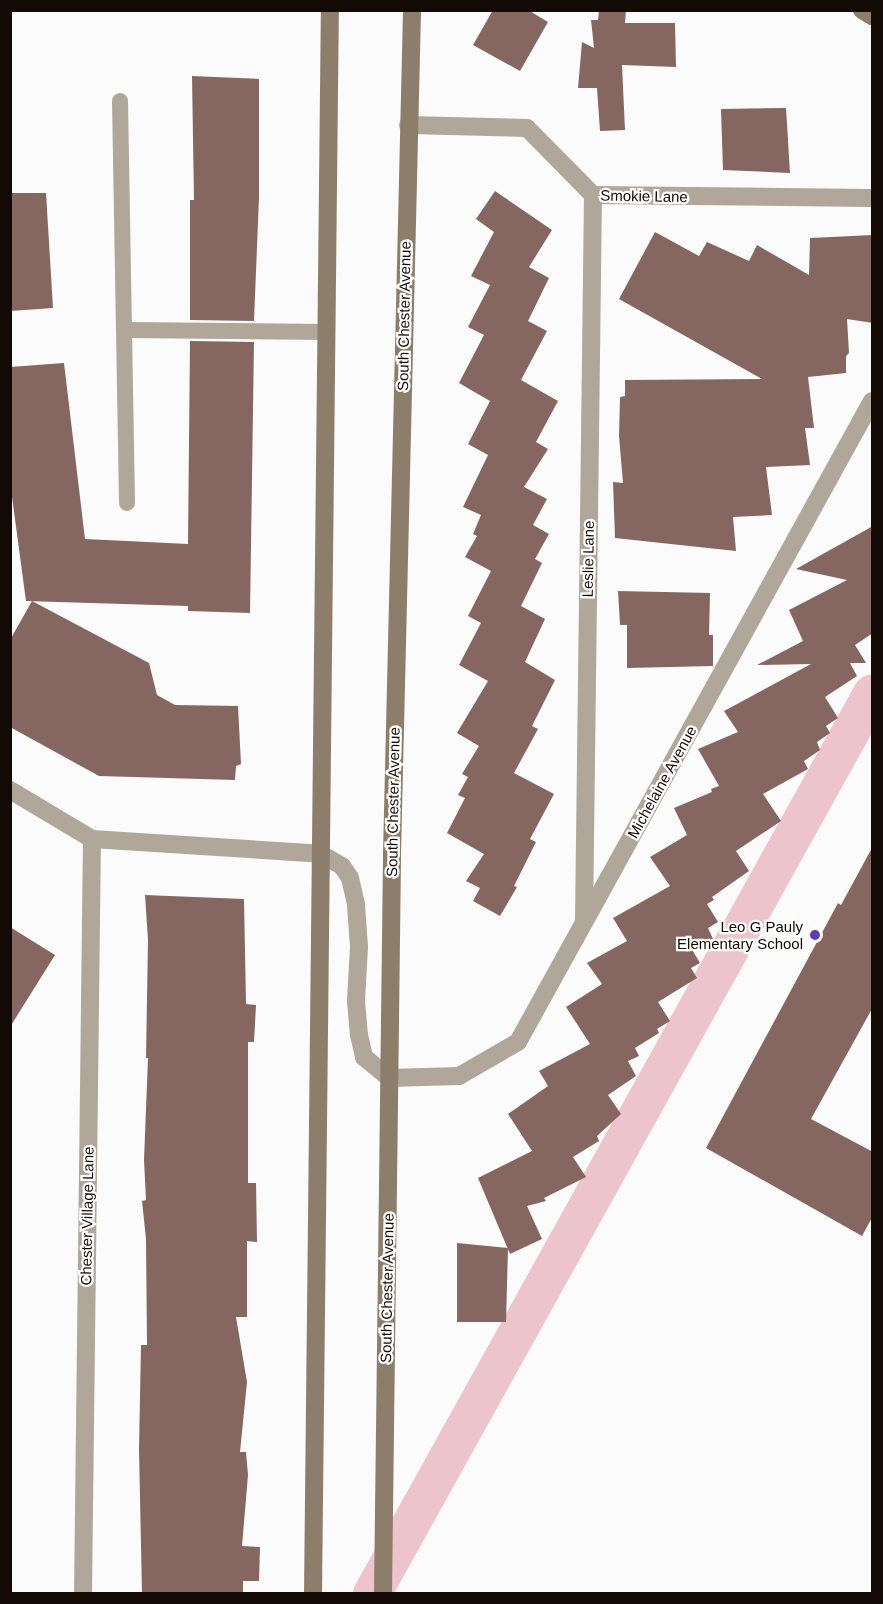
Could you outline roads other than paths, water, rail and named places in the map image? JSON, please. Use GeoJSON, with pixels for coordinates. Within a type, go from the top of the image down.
{"type":"FeatureCollection","features":[{"type":"Feature","properties":{"kind":"main road"},"geometry":{"type":"LineString","coordinates":[[313,1593],[330,10]]}},
{"type":"Feature","properties":{"kind":"main road","name":"South Chester Avenue"},"geometry":{"type":"LineString","coordinates":[[383,1593],[389,1078],[412,10]]}},
{"type":"Feature","properties":{"kind":"main road"},"geometry":{"type":"LineString","coordinates":[[862,10],[873,16]]}},
{"type":"Feature","properties":{"kind":"street","name":"Smokie Lane"},"geometry":{"type":"LineString","coordinates":[[408,125],[527,128],[592,195],[873,198]]}},
{"type":"Feature","properties":{"kind":"street","name":"Leslie Lane"},"geometry":{"type":"LineString","coordinates":[[584,922],[592,195]]}},
{"type":"Feature","properties":{"kind":"street","name":"Michelaine Avenue"},"geometry":{"type":"LineString","coordinates":[[389,1078],[459,1076],[518,1042],[873,400]]}},
{"type":"Feature","properties":{"kind":"street"},"geometry":{"type":"LineString","coordinates":[[10,790],[92,839],[321,854],[342,866],[350,878],[356,905],[359,947],[356,1001],[360,1048],[369,1063],[389,1078]]}},
{"type":"Feature","properties":{"kind":"street","name":"Chester Village Lane"},"geometry":{"type":"LineString","coordinates":[[83,1593],[92,839]]}},
{"type":"Feature","properties":{"kind":"lane"},"geometry":{"type":"LineString","coordinates":[[120,101],[126,503]]}},
{"type":"Feature","properties":{"kind":"lane"},"geometry":{"type":"LineString","coordinates":[[124,330],[327,332]]}},
{"type":"Feature","properties":{"kind":"waterway"},"geometry":{"type":"LineString","coordinates":[[372,1594],[872,694]]}},
{"type":"Feature","properties":{"kind":"place","name":"Leo G Pauly Elementary School"},"geometry":{"type":"Point","coordinates":[815,935]}}]}
